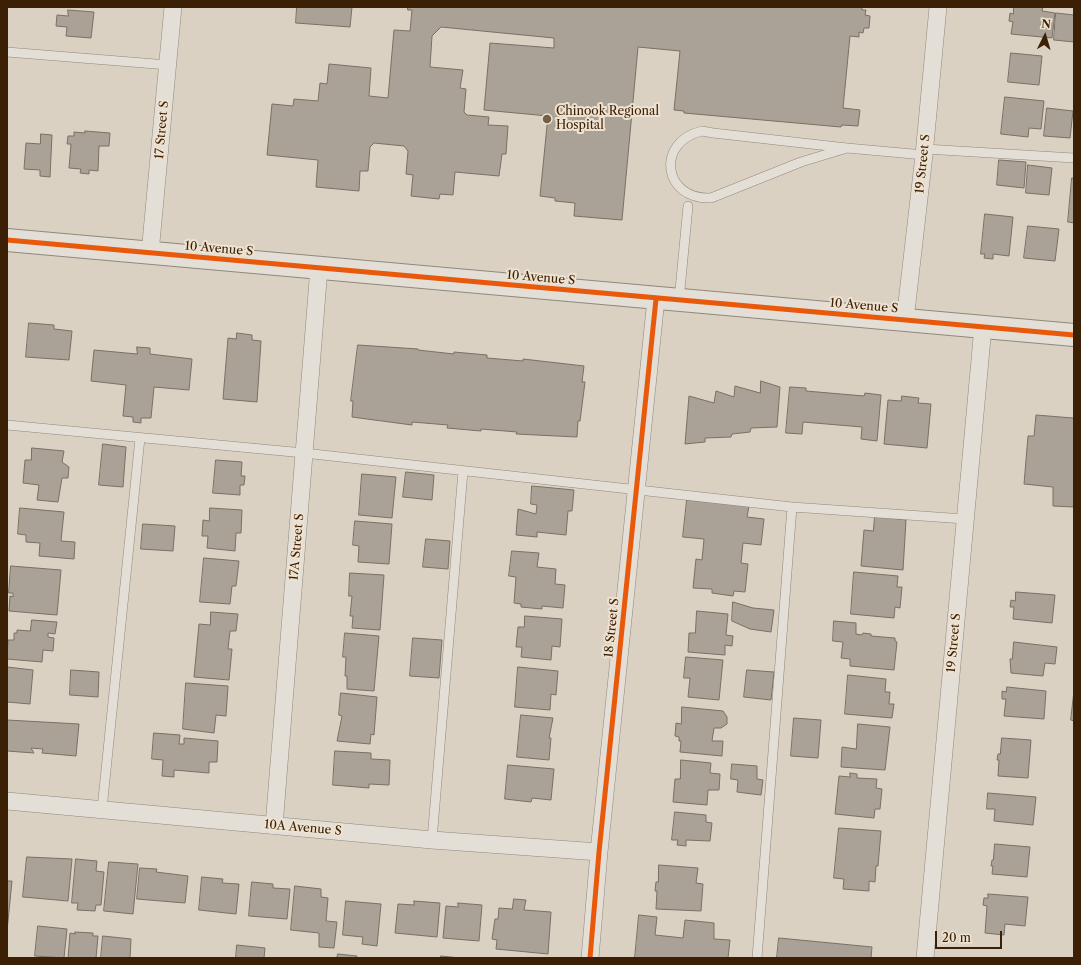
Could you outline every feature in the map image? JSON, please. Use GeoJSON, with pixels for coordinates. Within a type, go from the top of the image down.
{"type":"FeatureCollection","features":[{"type":"Feature","properties":{"kind":"street","name":"17 Street S"},"geometry":{"type":"LineString","coordinates":[[150,253],[173,7]]}},
{"type":"Feature","properties":{"kind":"street","name":"19 Street S"},"geometry":{"type":"LineString","coordinates":[[905,320],[924,152],[938,7]]}},
{"type":"Feature","properties":{"kind":"street","name":"10 Avenue S"},"geometry":{"type":"LineString","coordinates":[[7,240],[678,301],[1074,335]]}},
{"type":"Feature","properties":{"kind":"street","name":"17A Street S"},"geometry":{"type":"LineString","coordinates":[[274,826],[319,268]]}},
{"type":"Feature","properties":{"kind":"street","name":"18 Street S"},"geometry":{"type":"LineString","coordinates":[[590,958],[599,852],[656,299]]}},
{"type":"Feature","properties":{"kind":"street","name":"19 Street S"},"geometry":{"type":"LineString","coordinates":[[925,958],[983,327]]}},
{"type":"Feature","properties":{"kind":"street","name":"10A Avenue S"},"geometry":{"type":"LineString","coordinates":[[7,801],[432,840],[599,852]]}},
{"type":"Feature","properties":{"kind":"lane"},"geometry":{"type":"LineString","coordinates":[[7,52],[168,65]]}},
{"type":"Feature","properties":{"kind":"lane"},"geometry":{"type":"LineString","coordinates":[[846,148],[802,162],[711,198],[700,198],[684,192],[674,179],[670,169],[671,158],[675,148],[682,139],[691,134],[702,131],[846,148],[1074,158]]}},
{"type":"Feature","properties":{"kind":"lane"},"geometry":{"type":"LineString","coordinates":[[678,301],[688,206]]}},
{"type":"Feature","properties":{"kind":"lane"},"geometry":{"type":"LineString","coordinates":[[7,425],[304,453],[792,506],[965,519]]}},
{"type":"Feature","properties":{"kind":"lane"},"geometry":{"type":"LineString","coordinates":[[102,809],[140,438]]}},
{"type":"Feature","properties":{"kind":"lane"},"geometry":{"type":"LineString","coordinates":[[432,840],[463,471]]}},
{"type":"Feature","properties":{"kind":"lane"},"geometry":{"type":"LineString","coordinates":[[757,958],[792,506]]}},
{"type":"Feature","properties":{"kind":"building"},"geometry":{"type":"Polygon","coordinates":[[[297,7],[352,7],[350,27],[296,23],[297,7]]]}},
{"type":"Feature","properties":{"kind":"building"},"geometry":{"type":"Polygon","coordinates":[[[408,7],[862,7],[862,10],[866,10],[865,15],[870,16],[869,28],[864,28],[863,33],[859,32],[859,37],[850,36],[843,108],[860,110],[858,126],[842,125],[841,127],[684,113],[684,111],[674,110],[680,51],[638,47],[622,220],[574,216],[575,203],[555,201],[555,198],[540,196],[548,116],[484,110],[490,43],[554,48],[554,38],[441,27],[432,36],[430,67],[463,70],[460,88],[466,89],[464,112],[467,115],[489,117],[488,125],[508,126],[506,154],[502,154],[499,176],[455,172],[453,195],[440,194],[439,199],[411,196],[413,175],[406,174],[408,151],[404,146],[374,143],[370,147],[368,171],[360,171],[359,191],[316,187],[318,160],[267,155],[272,104],[293,106],[294,99],[318,101],[320,83],[327,84],[329,64],[371,68],[369,96],[388,98],[394,30],[410,31],[412,10],[408,10],[408,7]]]}},
{"type":"Feature","properties":{"kind":"building"},"geometry":{"type":"Polygon","coordinates":[[[1014,7],[1043,7],[1042,11],[1055,13],[1052,38],[1011,34],[1013,22],[1009,21],[1010,13],[1013,14],[1014,7]]]}},
{"type":"Feature","properties":{"kind":"building"},"geometry":{"type":"Polygon","coordinates":[[[68,10],[94,12],[91,38],[66,36],[67,27],[56,26],[57,15],[68,16],[68,10]]]}},
{"type":"Feature","properties":{"kind":"building"},"geometry":{"type":"Polygon","coordinates":[[[1056,13],[1074,15],[1074,42],[1054,40],[1056,13]]]}},
{"type":"Feature","properties":{"kind":"building"},"geometry":{"type":"Polygon","coordinates":[[[1011,53],[1042,56],[1039,85],[1008,82],[1011,53]]]}},
{"type":"Feature","properties":{"kind":"building"},"geometry":{"type":"Polygon","coordinates":[[[1005,97],[1044,101],[1041,129],[1029,128],[1028,137],[1001,134],[1005,97]]]}},
{"type":"Feature","properties":{"kind":"building"},"geometry":{"type":"Polygon","coordinates":[[[1047,108],[1073,111],[1070,138],[1044,136],[1047,108]]]}},
{"type":"Feature","properties":{"kind":"building"},"geometry":{"type":"Polygon","coordinates":[[[85,131],[110,133],[109,146],[99,146],[98,171],[89,170],[89,174],[80,173],[81,169],[69,168],[71,144],[67,144],[68,136],[74,136],[74,132],[85,133],[85,131]]]}},
{"type":"Feature","properties":{"kind":"building"},"geometry":{"type":"Polygon","coordinates":[[[41,134],[52,135],[50,177],[40,176],[40,170],[24,169],[26,143],[40,144],[41,134]]]}},
{"type":"Feature","properties":{"kind":"building"},"geometry":{"type":"Polygon","coordinates":[[[999,160],[1026,162],[1024,188],[997,185],[999,160]]]}},
{"type":"Feature","properties":{"kind":"building"},"geometry":{"type":"Polygon","coordinates":[[[1028,165],[1052,168],[1049,195],[1026,193],[1028,165]]]}},
{"type":"Feature","properties":{"kind":"building"},"geometry":{"type":"Polygon","coordinates":[[[1072,178],[1074,178],[1074,223],[1068,222],[1072,178]]]}},
{"type":"Feature","properties":{"kind":"building"},"geometry":{"type":"Polygon","coordinates":[[[985,214],[1013,217],[1009,256],[993,254],[993,259],[984,258],[985,254],[981,254],[985,214]]]}},
{"type":"Feature","properties":{"kind":"building"},"geometry":{"type":"Polygon","coordinates":[[[1028,226],[1059,229],[1055,261],[1024,258],[1028,226]]]}},
{"type":"Feature","properties":{"kind":"building"},"geometry":{"type":"Polygon","coordinates":[[[29,323],[54,325],[54,329],[72,331],[69,360],[26,357],[29,323]]]}},
{"type":"Feature","properties":{"kind":"building"},"geometry":{"type":"Polygon","coordinates":[[[237,333],[252,335],[252,340],[261,341],[257,402],[223,399],[228,338],[236,339],[237,333]]]}},
{"type":"Feature","properties":{"kind":"building"},"geometry":{"type":"Polygon","coordinates":[[[358,345],[418,349],[454,354],[454,352],[487,355],[487,358],[523,361],[523,359],[584,366],[582,382],[585,382],[580,421],[578,421],[577,437],[516,434],[517,432],[481,429],[481,431],[447,428],[448,425],[412,422],[412,425],[352,417],[353,401],[351,401],[358,345]]]}},
{"type":"Feature","properties":{"kind":"building"},"geometry":{"type":"Polygon","coordinates":[[[137,347],[150,348],[150,354],[192,359],[189,390],[154,387],[151,418],[141,418],[141,423],[133,422],[133,417],[123,416],[126,385],[91,381],[94,350],[137,354],[137,347]]]}},
{"type":"Feature","properties":{"kind":"building"},"geometry":{"type":"Polygon","coordinates":[[[761,381],[780,387],[777,427],[751,428],[750,432],[732,434],[731,437],[705,438],[705,442],[685,444],[689,396],[714,403],[716,391],[734,397],[735,386],[760,393],[761,381]]]}},
{"type":"Feature","properties":{"kind":"building"},"geometry":{"type":"Polygon","coordinates":[[[790,387],[806,388],[806,391],[864,396],[865,393],[881,395],[877,441],[861,439],[862,427],[803,422],[802,434],[786,433],[790,387]]]}},
{"type":"Feature","properties":{"kind":"building"},"geometry":{"type":"Polygon","coordinates":[[[902,396],[919,398],[918,403],[931,404],[927,448],[884,444],[888,400],[901,401],[902,396]]]}},
{"type":"Feature","properties":{"kind":"building"},"geometry":{"type":"Polygon","coordinates":[[[1074,413],[1074,507],[1053,506],[1053,487],[1024,484],[1028,436],[1034,436],[1036,415],[1073,418],[1074,413]]]}},
{"type":"Feature","properties":{"kind":"building"},"geometry":{"type":"Polygon","coordinates":[[[103,444],[126,447],[123,487],[99,485],[103,444]]]}},
{"type":"Feature","properties":{"kind":"building"},"geometry":{"type":"Polygon","coordinates":[[[32,448],[64,451],[62,462],[69,467],[68,478],[62,478],[58,502],[37,500],[39,485],[23,483],[25,460],[31,460],[32,448]]]}},
{"type":"Feature","properties":{"kind":"building"},"geometry":{"type":"Polygon","coordinates":[[[216,460],[242,462],[241,476],[245,476],[244,485],[240,485],[240,495],[213,493],[216,460]]]}},
{"type":"Feature","properties":{"kind":"building"},"geometry":{"type":"Polygon","coordinates":[[[406,472],[434,475],[432,500],[403,497],[406,472]]]}},
{"type":"Feature","properties":{"kind":"building"},"geometry":{"type":"Polygon","coordinates":[[[362,474],[396,477],[392,518],[359,515],[362,474]]]}},
{"type":"Feature","properties":{"kind":"building"},"geometry":{"type":"Polygon","coordinates":[[[532,486],[574,490],[572,511],[568,511],[566,535],[537,532],[537,537],[516,535],[518,509],[536,514],[537,505],[531,504],[532,486]]]}},
{"type":"Feature","properties":{"kind":"building"},"geometry":{"type":"Polygon","coordinates":[[[687,500],[749,506],[747,517],[764,519],[761,545],[743,543],[741,563],[748,564],[745,592],[734,591],[733,596],[712,593],[712,589],[693,588],[696,559],[702,560],[704,539],[683,537],[687,500]]]}},
{"type":"Feature","properties":{"kind":"building"},"geometry":{"type":"Polygon","coordinates":[[[20,508],[64,512],[61,541],[75,542],[74,559],[39,556],[40,543],[26,542],[26,535],[18,534],[20,508]]]}},
{"type":"Feature","properties":{"kind":"building"},"geometry":{"type":"Polygon","coordinates":[[[210,508],[242,510],[241,533],[236,533],[235,551],[207,548],[208,536],[202,536],[203,520],[209,521],[210,508]]]}},
{"type":"Feature","properties":{"kind":"building"},"geometry":{"type":"Polygon","coordinates":[[[875,516],[906,520],[903,570],[861,566],[864,530],[873,531],[875,516]]]}},
{"type":"Feature","properties":{"kind":"building"},"geometry":{"type":"Polygon","coordinates":[[[355,521],[392,524],[389,564],[358,562],[359,546],[353,545],[355,521]]]}},
{"type":"Feature","properties":{"kind":"building"},"geometry":{"type":"Polygon","coordinates":[[[143,524],[175,526],[173,551],[141,549],[143,524]]]}},
{"type":"Feature","properties":{"kind":"building"},"geometry":{"type":"Polygon","coordinates":[[[426,539],[450,541],[448,569],[423,567],[426,539]]]}},
{"type":"Feature","properties":{"kind":"building"},"geometry":{"type":"Polygon","coordinates":[[[512,551],[539,553],[537,567],[556,569],[555,584],[565,585],[563,608],[542,606],[542,609],[521,607],[521,604],[514,603],[516,577],[509,576],[512,551]]]}},
{"type":"Feature","properties":{"kind":"building"},"geometry":{"type":"Polygon","coordinates":[[[204,558],[239,561],[236,586],[232,586],[230,604],[200,602],[204,558]]]}},
{"type":"Feature","properties":{"kind":"building"},"geometry":{"type":"Polygon","coordinates":[[[11,566],[61,570],[57,615],[9,611],[10,596],[13,597],[13,593],[9,593],[11,566]]]}},
{"type":"Feature","properties":{"kind":"building"},"geometry":{"type":"Polygon","coordinates":[[[854,572],[898,576],[897,587],[902,587],[900,608],[895,607],[894,618],[851,614],[854,572]]]}},
{"type":"Feature","properties":{"kind":"building"},"geometry":{"type":"Polygon","coordinates":[[[350,573],[384,575],[380,630],[352,628],[353,616],[350,616],[352,596],[349,596],[350,573]]]}},
{"type":"Feature","properties":{"kind":"building"},"geometry":{"type":"Polygon","coordinates":[[[1016,592],[1055,595],[1052,623],[1013,619],[1014,607],[1010,607],[1011,600],[1015,601],[1016,592]]]}},
{"type":"Feature","properties":{"kind":"building"},"geometry":{"type":"Polygon","coordinates":[[[733,602],[753,608],[774,610],[771,632],[750,629],[732,621],[733,602]]]}},
{"type":"Feature","properties":{"kind":"building"},"geometry":{"type":"Polygon","coordinates":[[[697,611],[728,614],[726,635],[733,636],[732,646],[725,645],[725,655],[688,652],[689,633],[695,633],[697,611]]]}},
{"type":"Feature","properties":{"kind":"building"},"geometry":{"type":"Polygon","coordinates":[[[211,612],[238,614],[236,631],[230,631],[228,649],[232,649],[229,680],[194,677],[199,624],[210,625],[211,612]]]}},
{"type":"Feature","properties":{"kind":"building"},"geometry":{"type":"Polygon","coordinates":[[[525,616],[562,619],[560,647],[552,646],[551,660],[521,657],[522,647],[516,647],[518,627],[524,627],[525,616]]]}},
{"type":"Feature","properties":{"kind":"building"},"geometry":{"type":"Polygon","coordinates":[[[32,620],[57,622],[55,634],[48,633],[48,637],[54,638],[53,651],[43,650],[42,662],[7,659],[8,640],[14,640],[14,633],[17,633],[17,630],[30,631],[32,620]]]}},
{"type":"Feature","properties":{"kind":"building"},"geometry":{"type":"Polygon","coordinates":[[[834,621],[856,623],[856,634],[862,635],[863,633],[871,634],[871,636],[895,638],[895,641],[897,642],[894,670],[850,666],[850,659],[841,658],[843,642],[833,641],[834,621]]]}},
{"type":"Feature","properties":{"kind":"building"},"geometry":{"type":"Polygon","coordinates":[[[345,633],[379,636],[374,691],[347,689],[347,676],[345,676],[346,657],[343,657],[345,633]]]}},
{"type":"Feature","properties":{"kind":"building"},"geometry":{"type":"Polygon","coordinates":[[[413,638],[442,640],[439,678],[410,676],[413,638]]]}},
{"type":"Feature","properties":{"kind":"building"},"geometry":{"type":"Polygon","coordinates":[[[1014,642],[1057,647],[1055,664],[1045,663],[1043,676],[1011,673],[1010,659],[1012,659],[1014,642]]]}},
{"type":"Feature","properties":{"kind":"building"},"geometry":{"type":"Polygon","coordinates":[[[686,657],[723,660],[719,700],[688,697],[690,678],[684,678],[686,657]]]}},
{"type":"Feature","properties":{"kind":"building"},"geometry":{"type":"Polygon","coordinates":[[[7,667],[33,670],[30,704],[7,702],[7,667]]]}},
{"type":"Feature","properties":{"kind":"building"},"geometry":{"type":"Polygon","coordinates":[[[518,667],[558,671],[556,695],[551,694],[550,710],[515,707],[518,667]]]}},
{"type":"Feature","properties":{"kind":"building"},"geometry":{"type":"Polygon","coordinates":[[[71,670],[99,672],[98,697],[70,695],[71,670]]]}},
{"type":"Feature","properties":{"kind":"building"},"geometry":{"type":"Polygon","coordinates":[[[747,670],[774,672],[771,700],[744,697],[747,670]]]}},
{"type":"Feature","properties":{"kind":"building"},"geometry":{"type":"Polygon","coordinates":[[[848,675],[886,679],[885,692],[890,692],[889,704],[894,704],[892,718],[845,714],[848,675]]]}},
{"type":"Feature","properties":{"kind":"building"},"geometry":{"type":"Polygon","coordinates":[[[186,683],[228,686],[226,716],[216,715],[214,733],[183,729],[186,683]]]}},
{"type":"Feature","properties":{"kind":"building"},"geometry":{"type":"Polygon","coordinates":[[[1007,687],[1046,691],[1044,719],[1004,716],[1006,699],[1002,699],[1002,691],[1006,692],[1007,687]]]}},
{"type":"Feature","properties":{"kind":"building"},"geometry":{"type":"Polygon","coordinates":[[[1074,691],[1074,721],[1071,720],[1074,691]]]}},
{"type":"Feature","properties":{"kind":"building"},"geometry":{"type":"Polygon","coordinates":[[[341,693],[377,697],[374,735],[371,734],[370,744],[337,741],[342,716],[339,715],[341,693]]]}},
{"type":"Feature","properties":{"kind":"building"},"geometry":{"type":"Polygon","coordinates":[[[682,707],[723,711],[727,717],[727,724],[721,728],[714,728],[712,741],[723,741],[722,756],[680,752],[681,741],[679,741],[679,737],[675,736],[676,723],[681,724],[682,707]]]}},
{"type":"Feature","properties":{"kind":"building"},"geometry":{"type":"Polygon","coordinates":[[[521,715],[553,718],[549,738],[551,738],[549,760],[517,757],[521,715]]]}},
{"type":"Feature","properties":{"kind":"building"},"geometry":{"type":"Polygon","coordinates":[[[794,718],[821,720],[818,758],[791,756],[794,718]]]}},
{"type":"Feature","properties":{"kind":"building"},"geometry":{"type":"Polygon","coordinates":[[[7,720],[79,724],[76,756],[42,753],[43,749],[31,748],[34,753],[7,751],[7,720]]]}},
{"type":"Feature","properties":{"kind":"building"},"geometry":{"type":"Polygon","coordinates":[[[858,724],[890,727],[885,770],[841,767],[842,747],[856,749],[858,724]]]}},
{"type":"Feature","properties":{"kind":"building"},"geometry":{"type":"Polygon","coordinates":[[[154,733],[180,735],[179,744],[184,744],[184,738],[218,741],[217,762],[209,762],[209,773],[174,770],[174,777],[162,776],[163,760],[152,759],[154,733]]]}},
{"type":"Feature","properties":{"kind":"building"},"geometry":{"type":"Polygon","coordinates":[[[1002,738],[1031,740],[1028,778],[998,776],[999,760],[997,760],[998,754],[1000,754],[1002,738]]]}},
{"type":"Feature","properties":{"kind":"building"},"geometry":{"type":"Polygon","coordinates":[[[335,751],[371,753],[371,759],[390,760],[389,785],[369,784],[369,788],[333,785],[335,751]]]}},
{"type":"Feature","properties":{"kind":"building"},"geometry":{"type":"Polygon","coordinates":[[[681,760],[711,763],[710,773],[720,774],[719,790],[708,790],[707,805],[673,802],[675,779],[680,779],[681,760]]]}},
{"type":"Feature","properties":{"kind":"building"},"geometry":{"type":"Polygon","coordinates":[[[732,764],[757,766],[757,779],[763,780],[761,795],[737,792],[738,780],[731,779],[732,764]]]}},
{"type":"Feature","properties":{"kind":"building"},"geometry":{"type":"Polygon","coordinates":[[[508,765],[554,769],[551,800],[532,798],[531,802],[505,799],[508,765]]]}},
{"type":"Feature","properties":{"kind":"building"},"geometry":{"type":"Polygon","coordinates":[[[850,773],[857,774],[857,778],[877,779],[876,788],[882,789],[880,809],[875,809],[874,818],[835,814],[839,776],[850,777],[850,773]]]}},
{"type":"Feature","properties":{"kind":"building"},"geometry":{"type":"Polygon","coordinates":[[[988,793],[1036,797],[1033,825],[994,821],[995,809],[987,809],[988,793]]]}},
{"type":"Feature","properties":{"kind":"building"},"geometry":{"type":"Polygon","coordinates":[[[675,812],[706,815],[706,822],[712,823],[710,841],[686,840],[686,846],[677,845],[678,840],[672,840],[675,812]]]}},
{"type":"Feature","properties":{"kind":"building"},"geometry":{"type":"Polygon","coordinates":[[[839,828],[881,831],[875,882],[869,881],[869,891],[843,889],[844,879],[834,878],[839,828]]]}},
{"type":"Feature","properties":{"kind":"building"},"geometry":{"type":"Polygon","coordinates":[[[995,844],[1030,847],[1027,877],[992,874],[993,866],[991,866],[995,844]]]}},
{"type":"Feature","properties":{"kind":"building"},"geometry":{"type":"Polygon","coordinates":[[[27,857],[72,859],[68,901],[23,897],[27,857]]]}},
{"type":"Feature","properties":{"kind":"building"},"geometry":{"type":"Polygon","coordinates":[[[76,859],[97,861],[96,871],[104,872],[101,905],[96,905],[95,911],[77,910],[78,903],[72,903],[76,859]]]}},
{"type":"Feature","properties":{"kind":"building"},"geometry":{"type":"Polygon","coordinates":[[[109,862],[138,864],[133,914],[104,911],[109,862]]]}},
{"type":"Feature","properties":{"kind":"building"},"geometry":{"type":"Polygon","coordinates":[[[659,865],[698,868],[696,883],[703,884],[701,911],[656,909],[657,891],[655,891],[656,882],[658,882],[659,865]]]}},
{"type":"Feature","properties":{"kind":"building"},"geometry":{"type":"Polygon","coordinates":[[[140,868],[157,869],[156,872],[188,876],[185,903],[137,899],[140,868]]]}},
{"type":"Feature","properties":{"kind":"building"},"geometry":{"type":"Polygon","coordinates":[[[202,877],[223,879],[222,883],[239,884],[236,914],[199,910],[202,877]]]}},
{"type":"Feature","properties":{"kind":"building"},"geometry":{"type":"Polygon","coordinates":[[[7,881],[12,881],[7,931],[7,881]]]}},
{"type":"Feature","properties":{"kind":"building"},"geometry":{"type":"Polygon","coordinates":[[[252,882],[273,884],[273,888],[290,889],[287,919],[249,916],[252,882]]]}},
{"type":"Feature","properties":{"kind":"building"},"geometry":{"type":"Polygon","coordinates":[[[295,886],[321,889],[321,897],[328,898],[326,921],[337,922],[334,948],[319,947],[319,933],[291,930],[295,886]]]}},
{"type":"Feature","properties":{"kind":"building"},"geometry":{"type":"Polygon","coordinates":[[[988,894],[1028,897],[1025,926],[1005,924],[1004,935],[985,933],[987,906],[983,905],[984,898],[988,898],[988,894]]]}},
{"type":"Feature","properties":{"kind":"building"},"geometry":{"type":"Polygon","coordinates":[[[514,899],[526,900],[524,910],[551,912],[548,954],[496,949],[497,940],[492,939],[495,919],[498,919],[499,908],[512,909],[514,899]]]}},
{"type":"Feature","properties":{"kind":"building"},"geometry":{"type":"Polygon","coordinates":[[[346,901],[381,904],[377,946],[362,944],[363,937],[343,935],[346,901]]]}},
{"type":"Feature","properties":{"kind":"building"},"geometry":{"type":"Polygon","coordinates":[[[414,901],[440,903],[437,937],[395,933],[398,904],[414,905],[414,901]]]}},
{"type":"Feature","properties":{"kind":"building"},"geometry":{"type":"Polygon","coordinates":[[[458,903],[482,905],[479,941],[443,938],[446,906],[458,907],[458,903]]]}},
{"type":"Feature","properties":{"kind":"building"},"geometry":{"type":"Polygon","coordinates":[[[639,915],[657,917],[655,935],[683,938],[685,920],[714,923],[714,939],[730,940],[728,958],[635,958],[639,915]]]}},
{"type":"Feature","properties":{"kind":"building"},"geometry":{"type":"Polygon","coordinates":[[[38,926],[67,929],[64,958],[35,956],[38,926]]]}},
{"type":"Feature","properties":{"kind":"building"},"geometry":{"type":"Polygon","coordinates":[[[75,932],[93,933],[93,936],[98,936],[96,958],[68,958],[70,933],[75,934],[75,932]]]}},
{"type":"Feature","properties":{"kind":"building"},"geometry":{"type":"Polygon","coordinates":[[[103,936],[131,939],[130,958],[101,958],[103,936]]]}},
{"type":"Feature","properties":{"kind":"building"},"geometry":{"type":"Polygon","coordinates":[[[779,938],[872,947],[871,958],[777,958],[779,938]]]}},
{"type":"Feature","properties":{"kind":"building"},"geometry":{"type":"Polygon","coordinates":[[[237,945],[265,948],[264,958],[236,958],[237,945]]]}},
{"type":"Feature","properties":{"kind":"building"},"geometry":{"type":"Polygon","coordinates":[[[338,954],[357,956],[356,958],[337,958],[338,954]]]}},
{"type":"Feature","properties":{"kind":"building"},"geometry":{"type":"Polygon","coordinates":[[[441,956],[460,958],[441,958],[441,956]]]}},
{"type":"Feature","properties":{"kind":"cycle path"},"geometry":{"type":"LineString","coordinates":[[7,240],[1074,335]]}},
{"type":"Feature","properties":{"kind":"cycle path"},"geometry":{"type":"LineString","coordinates":[[590,958],[599,852],[656,299]]}},
{"type":"Feature","properties":{"kind":"place","name":"Chinook Regional Hospital"},"geometry":{"type":"Point","coordinates":[547,119]}}]}
